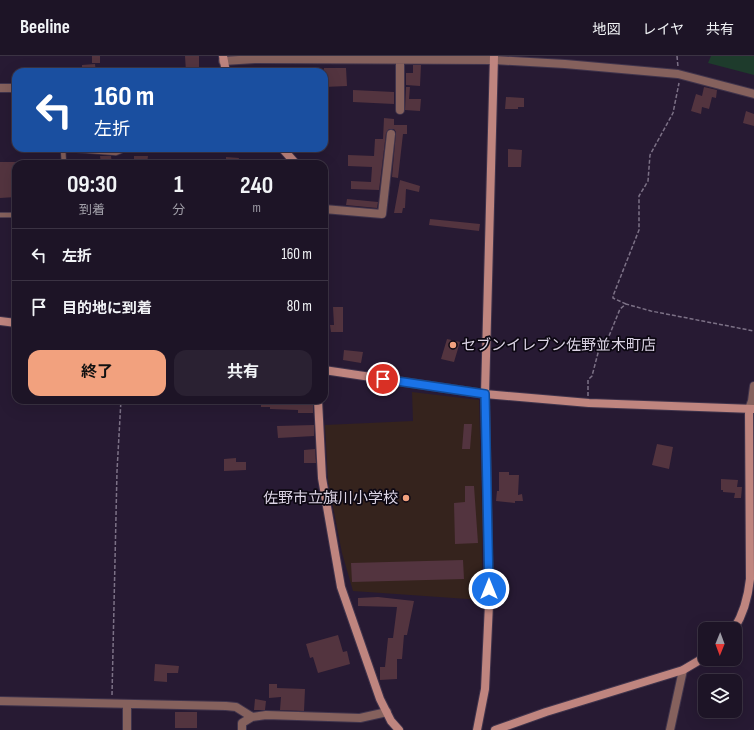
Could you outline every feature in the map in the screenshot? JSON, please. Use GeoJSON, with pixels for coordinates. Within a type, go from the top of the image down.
{"type":"FeatureCollection","features":[{"type":"Feature","properties":{"kind":"street"},"geometry":{"type":"LineString","coordinates":[[225,68],[223,58],[400,60],[494,58],[678,74],[754,94]]}},
{"type":"Feature","properties":{"kind":"street"},"geometry":{"type":"LineString","coordinates":[[477,730],[485,689],[489,604],[485,394],[494,58]]}},
{"type":"Feature","properties":{"kind":"street"},"geometry":{"type":"LineString","coordinates":[[400,60],[400,110]]}},
{"type":"Feature","properties":{"kind":"street"},"geometry":{"type":"LineString","coordinates":[[0,88],[12,88]]}},
{"type":"Feature","properties":{"kind":"street"},"geometry":{"type":"LineString","coordinates":[[328,209],[382,214],[391,134]]}},
{"type":"Feature","properties":{"kind":"street"},"geometry":{"type":"LineString","coordinates":[[286,152],[292,160]]}},
{"type":"Feature","properties":{"kind":"street"},"geometry":{"type":"LineString","coordinates":[[0,321],[12,322]]}},
{"type":"Feature","properties":{"kind":"street"},"geometry":{"type":"LineString","coordinates":[[328,371],[485,394],[589,403],[751,409]]}},
{"type":"Feature","properties":{"kind":"street"},"geometry":{"type":"LineString","coordinates":[[738,622],[748,598],[750,578],[751,409],[754,386]]}},
{"type":"Feature","properties":{"kind":"street"},"geometry":{"type":"LineString","coordinates":[[318,404],[322,478],[341,586],[369,670],[391,721],[399,730]]}},
{"type":"Feature","properties":{"kind":"street"},"geometry":{"type":"LineString","coordinates":[[495,730],[546,712],[682,670],[698,661]]}},
{"type":"Feature","properties":{"kind":"street"},"geometry":{"type":"LineString","coordinates":[[670,730],[682,670]]}},
{"type":"Feature","properties":{"kind":"street"},"geometry":{"type":"LineString","coordinates":[[0,701],[112,705],[226,706],[236,707],[252,717]]}},
{"type":"Feature","properties":{"kind":"street"},"geometry":{"type":"LineString","coordinates":[[127,705],[127,730]]}},
{"type":"Feature","properties":{"kind":"street"},"geometry":{"type":"LineString","coordinates":[[242,730],[242,723],[252,717],[266,715],[360,718],[387,712]]}},
{"type":"Feature","properties":{"kind":"lane"},"geometry":{"type":"LineString","coordinates":[[90,152],[116,154],[118,152]]}},
{"type":"Feature","properties":{"kind":"lane"},"geometry":{"type":"LineString","coordinates":[[0,215],[12,215]]}},
{"type":"Feature","properties":{"kind":"path"},"geometry":{"type":"LineString","coordinates":[[678,74],[679,84],[673,113],[650,156],[648,181],[639,196],[639,230],[613,298],[626,304],[651,311],[754,331]]}},
{"type":"Feature","properties":{"kind":"path"},"geometry":{"type":"LineString","coordinates":[[589,403],[588,380],[592,376],[595,360],[598,353],[607,341],[620,310],[626,304]]}},
{"type":"Feature","properties":{"kind":"path"},"geometry":{"type":"LineString","coordinates":[[112,705],[117,471],[121,404]]}},
{"type":"Feature","properties":{"kind":"shaded area","name":"佐野市立旗川小学校"},"geometry":{"type":"Polygon","coordinates":[[[412,392],[479,400],[482,515],[482,600],[353,591],[342,553],[328,481],[325,425],[413,421],[412,392]]]}},
{"type":"Feature","properties":{"kind":"green space"},"geometry":{"type":"Polygon","coordinates":[[[711,56],[754,56],[754,75],[708,63],[711,56]]]}},
{"type":"Feature","properties":{"kind":"building"},"geometry":{"type":"Polygon","coordinates":[[[92,56],[100,56],[100,63],[92,63],[92,56]]]}},
{"type":"Feature","properties":{"kind":"building"},"geometry":{"type":"Polygon","coordinates":[[[185,56],[199,56],[199,68],[186,68],[185,56]]]}},
{"type":"Feature","properties":{"kind":"building"},"geometry":{"type":"Polygon","coordinates":[[[95,64],[96,68],[82,68],[82,65],[95,64]]]}},
{"type":"Feature","properties":{"kind":"building"},"geometry":{"type":"Polygon","coordinates":[[[413,65],[421,65],[420,86],[406,85],[406,73],[413,73],[413,65]]]}},
{"type":"Feature","properties":{"kind":"building"},"geometry":{"type":"Polygon","coordinates":[[[328,68],[346,68],[347,86],[328,87],[328,68]]]}},
{"type":"Feature","properties":{"kind":"building"},"geometry":{"type":"Polygon","coordinates":[[[406,87],[410,87],[409,99],[421,99],[420,111],[405,110],[406,87]]]}},
{"type":"Feature","properties":{"kind":"building"},"geometry":{"type":"Polygon","coordinates":[[[704,87],[717,90],[716,98],[712,97],[709,109],[702,107],[701,114],[691,111],[696,94],[702,96],[704,87]]]}},
{"type":"Feature","properties":{"kind":"building"},"geometry":{"type":"Polygon","coordinates":[[[353,90],[394,92],[394,104],[353,102],[353,90]]]}},
{"type":"Feature","properties":{"kind":"building"},"geometry":{"type":"Polygon","coordinates":[[[506,97],[524,98],[524,107],[518,107],[518,109],[505,109],[506,97]]]}},
{"type":"Feature","properties":{"kind":"building"},"geometry":{"type":"Polygon","coordinates":[[[746,111],[754,114],[754,126],[743,123],[746,111]]]}},
{"type":"Feature","properties":{"kind":"building"},"geometry":{"type":"Polygon","coordinates":[[[384,118],[394,119],[394,125],[407,125],[407,134],[403,134],[398,178],[392,177],[396,132],[394,129],[389,129],[386,133],[379,190],[351,189],[351,181],[371,182],[372,167],[348,166],[348,155],[374,156],[375,139],[383,139],[384,118]]]}},
{"type":"Feature","properties":{"kind":"building"},"geometry":{"type":"Polygon","coordinates":[[[508,149],[522,150],[521,167],[508,167],[508,149]]]}},
{"type":"Feature","properties":{"kind":"building"},"geometry":{"type":"Polygon","coordinates":[[[100,156],[111,156],[112,160],[100,160],[100,156]]]}},
{"type":"Feature","properties":{"kind":"building"},"geometry":{"type":"Polygon","coordinates":[[[134,156],[148,156],[148,160],[134,160],[134,156]]]}},
{"type":"Feature","properties":{"kind":"building"},"geometry":{"type":"Polygon","coordinates":[[[226,157],[239,158],[239,160],[226,160],[226,157]]]}},
{"type":"Feature","properties":{"kind":"building"},"geometry":{"type":"Polygon","coordinates":[[[0,162],[12,162],[12,197],[0,198],[0,162]]]}},
{"type":"Feature","properties":{"kind":"building"},"geometry":{"type":"Polygon","coordinates":[[[400,180],[420,186],[419,192],[406,189],[405,208],[403,208],[402,213],[394,213],[400,180]]]}},
{"type":"Feature","properties":{"kind":"building"},"geometry":{"type":"Polygon","coordinates":[[[347,199],[378,202],[377,208],[346,205],[347,199]]]}},
{"type":"Feature","properties":{"kind":"building"},"geometry":{"type":"Polygon","coordinates":[[[430,219],[480,224],[479,231],[429,225],[430,219]]]}},
{"type":"Feature","properties":{"kind":"building"},"geometry":{"type":"Polygon","coordinates":[[[333,307],[343,307],[343,332],[331,332],[330,325],[334,325],[333,307]]]}},
{"type":"Feature","properties":{"kind":"building"},"geometry":{"type":"Polygon","coordinates":[[[447,339],[460,342],[454,362],[441,359],[447,339]]]}},
{"type":"Feature","properties":{"kind":"building"},"geometry":{"type":"Polygon","coordinates":[[[344,350],[363,352],[361,363],[343,360],[344,350]]]}},
{"type":"Feature","properties":{"kind":"building"},"geometry":{"type":"Polygon","coordinates":[[[261,404],[313,404],[313,413],[298,413],[298,410],[270,409],[270,407],[261,407],[261,404]]]}},
{"type":"Feature","properties":{"kind":"building"},"geometry":{"type":"Polygon","coordinates":[[[464,424],[472,424],[470,449],[462,449],[464,424]]]}},
{"type":"Feature","properties":{"kind":"building"},"geometry":{"type":"Polygon","coordinates":[[[314,425],[314,436],[278,438],[277,426],[314,425]]]}},
{"type":"Feature","properties":{"kind":"building"},"geometry":{"type":"Polygon","coordinates":[[[657,444],[673,447],[669,469],[652,465],[657,444]]]}},
{"type":"Feature","properties":{"kind":"building"},"geometry":{"type":"Polygon","coordinates":[[[315,449],[316,463],[304,463],[304,450],[315,449]]]}},
{"type":"Feature","properties":{"kind":"building"},"geometry":{"type":"Polygon","coordinates":[[[236,458],[236,462],[246,462],[246,470],[224,471],[224,459],[236,458]]]}},
{"type":"Feature","properties":{"kind":"building"},"geometry":{"type":"Polygon","coordinates":[[[499,472],[509,472],[509,475],[519,475],[518,495],[522,494],[523,501],[515,501],[515,503],[496,501],[497,491],[499,491],[499,472]]]}},
{"type":"Feature","properties":{"kind":"building"},"geometry":{"type":"Polygon","coordinates":[[[721,479],[738,480],[737,487],[742,487],[741,498],[734,498],[735,493],[723,492],[723,490],[721,490],[721,479]]]}},
{"type":"Feature","properties":{"kind":"building"},"geometry":{"type":"Polygon","coordinates":[[[465,486],[474,486],[478,543],[455,544],[454,503],[465,502],[465,486]]]}},
{"type":"Feature","properties":{"kind":"building"},"geometry":{"type":"Polygon","coordinates":[[[463,560],[464,579],[352,582],[351,563],[463,560]]]}},
{"type":"Feature","properties":{"kind":"building"},"geometry":{"type":"Polygon","coordinates":[[[378,597],[414,601],[407,635],[404,635],[402,659],[397,659],[397,679],[380,680],[380,667],[385,667],[388,638],[393,638],[397,607],[358,606],[358,598],[378,597]]]}},
{"type":"Feature","properties":{"kind":"building"},"geometry":{"type":"Polygon","coordinates":[[[338,635],[343,652],[347,651],[350,664],[318,673],[313,657],[310,658],[306,644],[338,635]]]}},
{"type":"Feature","properties":{"kind":"building"},"geometry":{"type":"Polygon","coordinates":[[[155,664],[179,666],[178,673],[167,673],[167,682],[154,681],[155,664]]]}},
{"type":"Feature","properties":{"kind":"building"},"geometry":{"type":"Polygon","coordinates":[[[269,684],[277,684],[277,688],[305,689],[304,711],[280,710],[281,697],[269,698],[269,684]]]}},
{"type":"Feature","properties":{"kind":"building"},"geometry":{"type":"Polygon","coordinates":[[[255,699],[266,701],[265,710],[254,710],[255,699]]]}},
{"type":"Feature","properties":{"kind":"building"},"geometry":{"type":"Polygon","coordinates":[[[175,712],[197,712],[197,728],[175,728],[175,712]]]}},
{"type":"Feature","properties":{"kind":"place","name":"セブンイレブン佐野並木町店"},"geometry":{"type":"Point","coordinates":[453,345]}},
{"type":"Feature","properties":{"kind":"place","name":"佐野市立旗川小学校"},"geometry":{"type":"Point","coordinates":[406,498]}},
{"type":"Feature","properties":{"kind":"route"},"geometry":{"type":"LineString","coordinates":[[383,379],[485,394],[489,589]]}}]}
